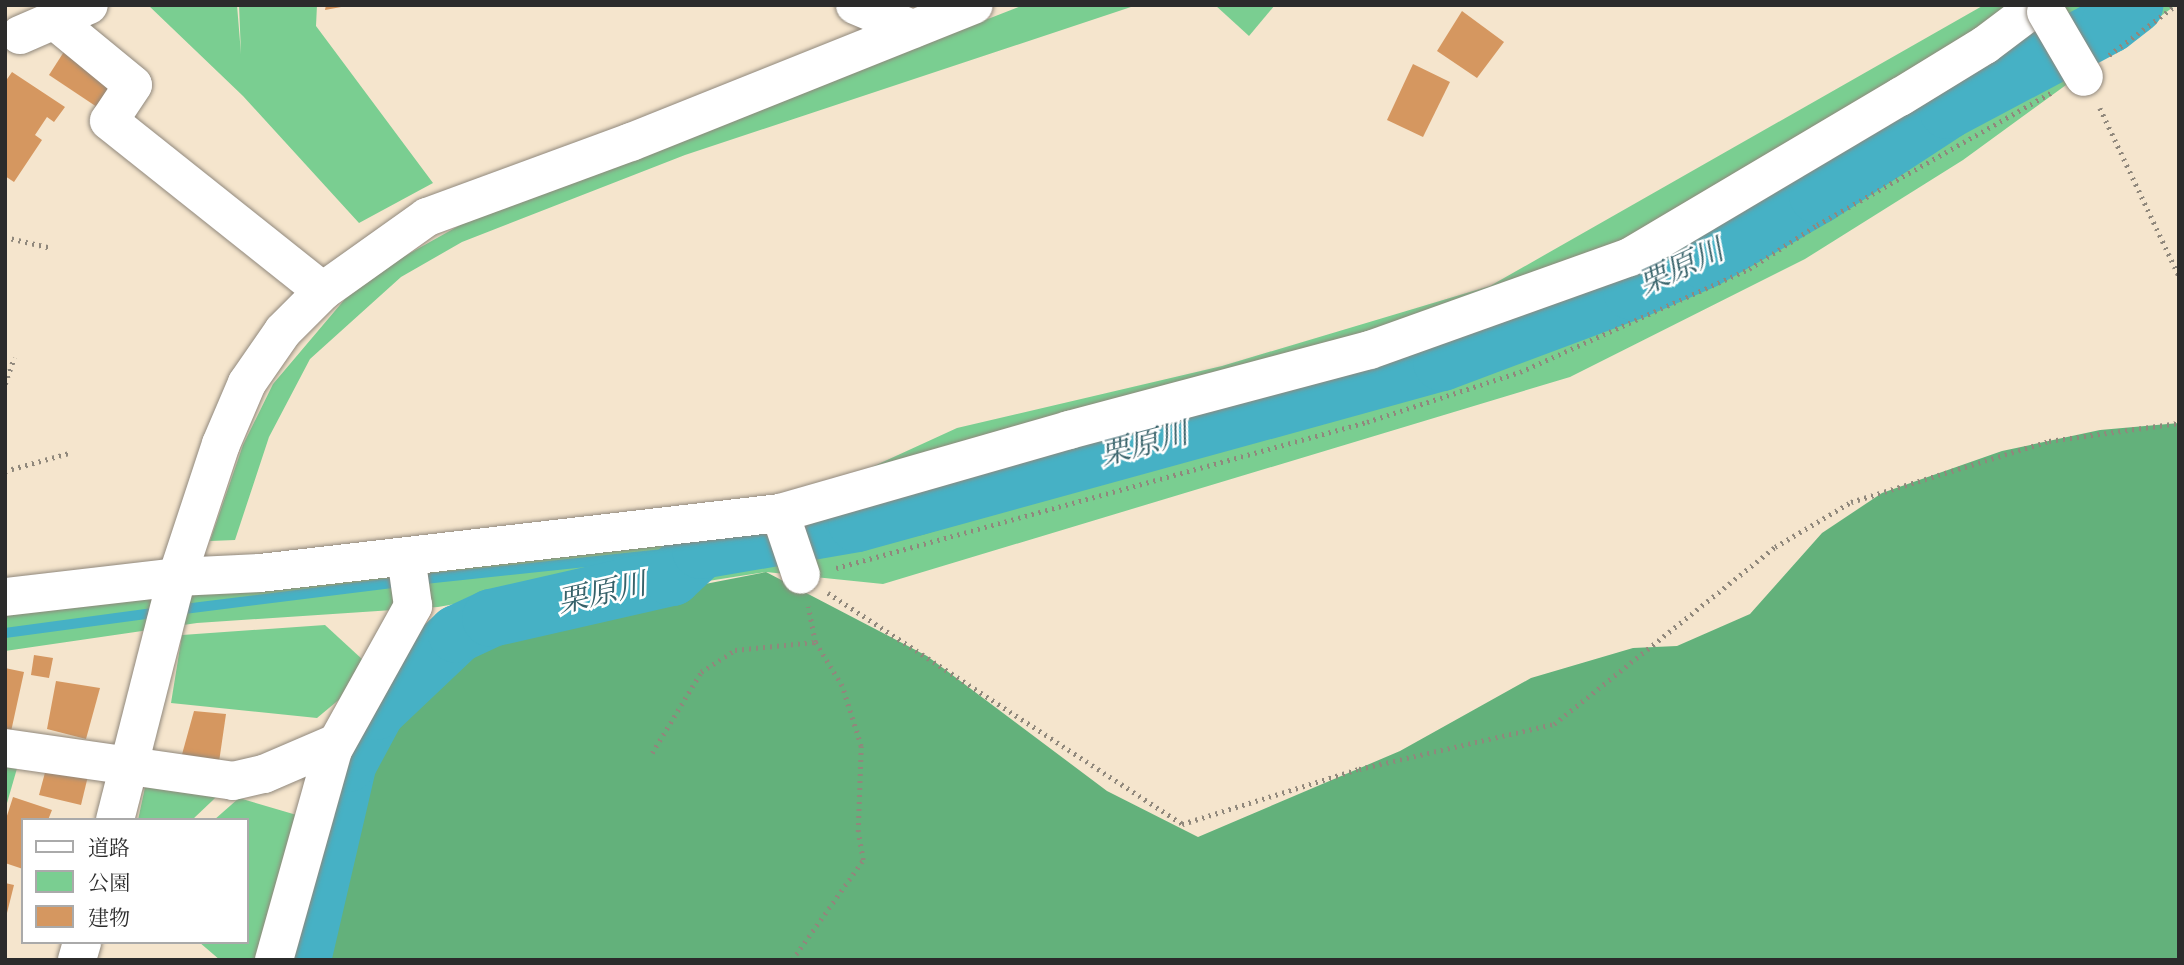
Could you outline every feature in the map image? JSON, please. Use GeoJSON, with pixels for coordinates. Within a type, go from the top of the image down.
{"type":"FeatureCollection","features":[{"type":"Feature","properties":{"kind":"street"},"geometry":{"type":"LineString","coordinates":[[32,27],[89,5]]}},
{"type":"Feature","properties":{"kind":"street"},"geometry":{"type":"LineString","coordinates":[[855,5],[912,29]]}},
{"type":"Feature","properties":{"kind":"street"},"geometry":{"type":"LineString","coordinates":[[115,818],[162,645],[176,581],[220,444],[247,383],[284,331],[323,291],[426,217],[631,142],[974,5]]}},
{"type":"Feature","properties":{"kind":"street"},"geometry":{"type":"LineString","coordinates":[[5,597],[782,518],[1069,429],[1370,350],[1630,257],[1911,91],[2042,7],[2084,77]]}},
{"type":"Feature","properties":{"kind":"street"},"geometry":{"type":"LineString","coordinates":[[32,27],[133,85],[109,121],[323,291]]}},
{"type":"Feature","properties":{"kind":"street"},"geometry":{"type":"LineString","coordinates":[[782,518],[799,569]]}},
{"type":"Feature","properties":{"kind":"street"},"geometry":{"type":"LineString","coordinates":[[275,960],[336,743],[413,606],[406,556]]}},
{"type":"Feature","properties":{"kind":"street"},"geometry":{"type":"LineString","coordinates":[[5,748],[233,781],[264,774],[336,743]]}},
{"type":"Feature","properties":{"kind":"path"},"geometry":{"type":"LineString","coordinates":[[2084,77],[2132,167],[2179,276]]}},
{"type":"Feature","properties":{"kind":"path"},"geometry":{"type":"LineString","coordinates":[[5,237],[52,248]]}},
{"type":"Feature","properties":{"kind":"path"},"geometry":{"type":"LineString","coordinates":[[5,384],[14,358]]}},
{"type":"Feature","properties":{"kind":"path"},"geometry":{"type":"LineString","coordinates":[[799,569],[1182,824],[1359,769],[1554,724],[1776,547],[1851,502],[2049,441],[2179,423]]}},
{"type":"Feature","properties":{"kind":"path"},"geometry":{"type":"LineString","coordinates":[[5,471],[69,453]]}},
{"type":"Feature","properties":{"kind":"path"},"geometry":{"type":"LineString","coordinates":[[792,960],[863,860],[858,832],[861,746],[842,686],[815,642],[799,569]]}},
{"type":"Feature","properties":{"kind":"path"},"geometry":{"type":"LineString","coordinates":[[652,753],[701,672],[735,650],[815,642]]}},
{"type":"Feature","properties":{"kind":"green space"},"geometry":{"type":"Polygon","coordinates":[[[148,5],[237,5],[241,54],[239,5],[317,5],[316,26],[433,183],[359,223],[243,96],[148,5]]]}},
{"type":"Feature","properties":{"kind":"green space"},"geometry":{"type":"Polygon","coordinates":[[[1024,5],[1137,5],[685,155],[462,242],[401,277],[310,359],[269,437],[235,540],[210,541],[243,445],[273,384],[345,299],[396,261],[462,224],[1024,5]]]}},
{"type":"Feature","properties":{"kind":"green space"},"geometry":{"type":"Polygon","coordinates":[[[1215,5],[1275,5],[1249,36],[1215,5]]]}},
{"type":"Feature","properties":{"kind":"green space"},"geometry":{"type":"Polygon","coordinates":[[[1984,5],[2176,5],[1963,160],[1805,259],[1570,377],[883,584],[766,572],[606,597],[517,593],[438,607],[197,623],[5,651],[5,616],[124,598],[730,532],[957,428],[1222,366],[1490,286],[1984,5]]]}},
{"type":"Feature","properties":{"kind":"green space"},"geometry":{"type":"Polygon","coordinates":[[[1581,298],[1621,304],[1566,340],[922,535],[822,555],[781,531],[1382,362],[1581,298]]]}},
{"type":"Feature","properties":{"kind":"green space"},"geometry":{"type":"Polygon","coordinates":[[[2179,423],[2179,960],[325,960],[336,884],[388,711],[429,669],[463,644],[618,601],[766,572],[927,656],[1107,791],[1198,837],[1400,751],[1531,678],[1633,648],[1677,646],[1750,614],[1822,533],[1882,493],[2002,451],[2100,430],[2179,423]]]}},
{"type":"Feature","properties":{"kind":"green space"},"geometry":{"type":"Polygon","coordinates":[[[325,625],[363,660],[347,693],[317,718],[171,703],[182,635],[325,625]]]}},
{"type":"Feature","properties":{"kind":"green space"},"geometry":{"type":"Polygon","coordinates":[[[5,756],[20,758],[5,810],[5,756]]]}},
{"type":"Feature","properties":{"kind":"green space"},"geometry":{"type":"Polygon","coordinates":[[[150,764],[233,781],[194,818],[138,818],[150,764]]]}},
{"type":"Feature","properties":{"kind":"green space"},"geometry":{"type":"Polygon","coordinates":[[[239,798],[300,816],[261,960],[220,960],[201,944],[248,944],[248,818],[216,818],[239,798]]]}},
{"type":"Feature","properties":{"kind":"building"},"geometry":{"type":"Polygon","coordinates":[[[326,5],[352,5],[325,10],[326,5]]]}},
{"type":"Feature","properties":{"kind":"building"},"geometry":{"type":"Polygon","coordinates":[[[1462,11],[1504,42],[1477,78],[1437,51],[1462,11]]]}},
{"type":"Feature","properties":{"kind":"building"},"geometry":{"type":"Polygon","coordinates":[[[67,47],[115,78],[97,107],[49,75],[67,47]]]}},
{"type":"Feature","properties":{"kind":"building"},"geometry":{"type":"Polygon","coordinates":[[[1413,64],[1450,82],[1423,137],[1387,120],[1413,64]]]}},
{"type":"Feature","properties":{"kind":"building"},"geometry":{"type":"Polygon","coordinates":[[[12,72],[65,107],[54,122],[47,117],[35,135],[42,140],[14,182],[5,176],[5,82],[12,72]]]}},
{"type":"Feature","properties":{"kind":"building"},"geometry":{"type":"Polygon","coordinates":[[[34,655],[53,658],[49,678],[31,675],[34,655]]]}},
{"type":"Feature","properties":{"kind":"building"},"geometry":{"type":"Polygon","coordinates":[[[5,668],[24,672],[10,736],[5,735],[5,668]]]}},
{"type":"Feature","properties":{"kind":"building"},"geometry":{"type":"Polygon","coordinates":[[[56,681],[100,688],[86,739],[47,729],[56,681]]]}},
{"type":"Feature","properties":{"kind":"building"},"geometry":{"type":"Polygon","coordinates":[[[194,711],[226,714],[219,762],[181,758],[194,711]]]}},
{"type":"Feature","properties":{"kind":"building"},"geometry":{"type":"Polygon","coordinates":[[[47,765],[88,776],[81,805],[39,795],[47,765]]]}},
{"type":"Feature","properties":{"kind":"building"},"geometry":{"type":"Polygon","coordinates":[[[13,797],[52,810],[49,818],[21,818],[21,868],[5,863],[5,822],[13,797]]]}},
{"type":"Feature","properties":{"kind":"building"},"geometry":{"type":"Polygon","coordinates":[[[5,883],[14,885],[6,917],[5,917],[5,883]]]}},
{"type":"Feature","properties":{"kind":"waterway","name":"栗原川"},"geometry":{"type":"LineString","coordinates":[[302,960],[348,763],[376,711],[457,634],[491,618],[672,577],[701,550],[857,523],[1442,362],[1632,291],[1704,260],[1818,195],[1948,110],[2110,24],[2134,5]]}},
{"type":"Feature","properties":{"kind":"waterway"},"geometry":{"type":"LineString","coordinates":[[415,580],[701,550]]}},
{"type":"Feature","properties":{"kind":"waterway"},"geometry":{"type":"LineString","coordinates":[[176,610],[400,582]]}},
{"type":"Feature","properties":{"kind":"waterway"},"geometry":{"type":"LineString","coordinates":[[5,633],[161,612]]}}]}
